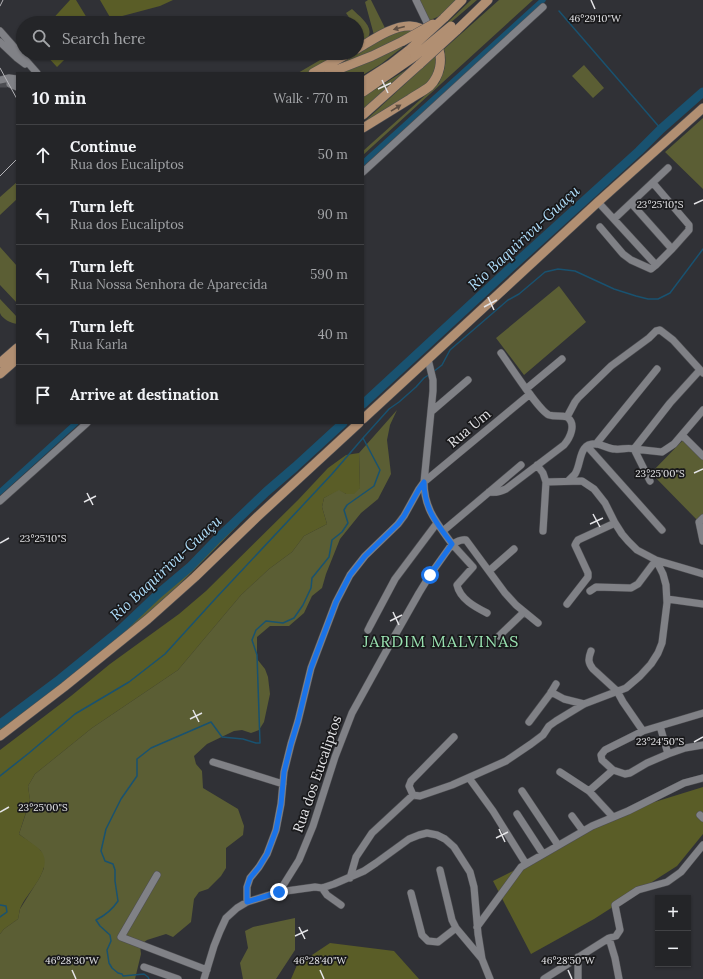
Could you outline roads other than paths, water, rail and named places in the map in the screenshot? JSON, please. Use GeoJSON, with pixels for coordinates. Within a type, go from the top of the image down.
{"type":"FeatureCollection","features":[{"type":"Feature","properties":{"kind":"main road"},"geometry":{"type":"LineString","coordinates":[[364,113],[415,57],[444,18],[462,0]]}},
{"type":"Feature","properties":{"kind":"main road"},"geometry":{"type":"LineString","coordinates":[[454,28],[481,0]]}},
{"type":"Feature","properties":{"kind":"main road"},"geometry":{"type":"LineString","coordinates":[[364,91],[415,57],[488,0]]}},
{"type":"Feature","properties":{"kind":"main road"},"geometry":{"type":"LineString","coordinates":[[364,59],[403,41],[444,18]]}},
{"type":"Feature","properties":{"kind":"main road"},"geometry":{"type":"LineString","coordinates":[[364,45],[392,30],[409,26],[417,27],[425,31],[434,39],[440,52],[441,60],[438,73],[429,86],[364,127]]}},
{"type":"Feature","properties":{"kind":"main road"},"geometry":{"type":"LineString","coordinates":[[364,81],[391,64],[415,57]]}},
{"type":"Feature","properties":{"kind":"main road"},"geometry":{"type":"LineString","coordinates":[[315,72],[336,60]]}},
{"type":"Feature","properties":{"kind":"main road"},"geometry":{"type":"LineString","coordinates":[[332,72],[362,60]]}},
{"type":"Feature","properties":{"kind":"main road"},"geometry":{"type":"LineString","coordinates":[[364,418],[598,202],[703,108]]}},
{"type":"Feature","properties":{"kind":"main road"},"geometry":{"type":"LineString","coordinates":[[0,363],[16,349]]}},
{"type":"Feature","properties":{"kind":"main road"},"geometry":{"type":"LineString","coordinates":[[0,374],[16,360]]}},
{"type":"Feature","properties":{"kind":"main road"},"geometry":{"type":"LineString","coordinates":[[0,736],[64,687],[148,619],[195,577],[262,512],[358,424]]}},
{"type":"Feature","properties":{"kind":"street"},"geometry":{"type":"LineString","coordinates":[[416,0],[434,39]]}},
{"type":"Feature","properties":{"kind":"street"},"geometry":{"type":"LineString","coordinates":[[364,171],[543,7]]}},
{"type":"Feature","properties":{"kind":"street"},"geometry":{"type":"LineString","coordinates":[[0,31],[16,49]]}},
{"type":"Feature","properties":{"kind":"street"},"geometry":{"type":"LineString","coordinates":[[0,42],[16,57]]}},
{"type":"Feature","properties":{"kind":"street"},"geometry":{"type":"LineString","coordinates":[[20,60],[36,72]]}},
{"type":"Feature","properties":{"kind":"street"},"geometry":{"type":"LineString","coordinates":[[26,60],[36,72]]}},
{"type":"Feature","properties":{"kind":"street"},"geometry":{"type":"LineString","coordinates":[[0,80],[9,78],[16,79]]}},
{"type":"Feature","properties":{"kind":"street"},"geometry":{"type":"LineString","coordinates":[[614,219],[668,168]]}},
{"type":"Feature","properties":{"kind":"street"},"geometry":{"type":"LineString","coordinates":[[600,227],[627,257],[651,269],[656,265],[689,230],[689,225],[653,182]]}},
{"type":"Feature","properties":{"kind":"street"},"geometry":{"type":"LineString","coordinates":[[598,202],[656,265]]}},
{"type":"Feature","properties":{"kind":"street"},"geometry":{"type":"LineString","coordinates":[[631,203],[672,249]]}},
{"type":"Feature","properties":{"kind":"street"},"geometry":{"type":"LineString","coordinates":[[567,417],[578,398],[611,366],[649,338],[656,331],[660,330],[673,340],[701,371],[670,403],[634,449]]}},
{"type":"Feature","properties":{"kind":"street"},"geometry":{"type":"LineString","coordinates":[[489,492],[496,493],[506,489],[564,445],[570,437],[572,424],[570,418],[549,415],[545,412],[528,392],[501,353]]}},
{"type":"Feature","properties":{"kind":"street"},"geometry":{"type":"LineString","coordinates":[[428,359],[433,380],[433,391],[424,482],[427,505],[433,518],[443,532],[473,567],[457,585],[458,589],[461,594],[475,607],[487,613]]}},
{"type":"Feature","properties":{"kind":"street","name":"Rua Um"},"geometry":{"type":"LineString","coordinates":[[424,482],[528,392],[562,359]]}},
{"type":"Feature","properties":{"kind":"street"},"geometry":{"type":"LineString","coordinates":[[596,444],[657,369]]}},
{"type":"Feature","properties":{"kind":"street"},"geometry":{"type":"LineString","coordinates":[[432,411],[468,380]]}},
{"type":"Feature","properties":{"kind":"street"},"geometry":{"type":"LineString","coordinates":[[568,481],[575,474],[582,452],[587,446],[596,444],[614,449],[629,447],[634,449],[662,452],[674,444],[703,410]]}},
{"type":"Feature","properties":{"kind":"street"},"geometry":{"type":"LineString","coordinates":[[0,501],[86,424]]}},
{"type":"Feature","properties":{"kind":"street"},"geometry":{"type":"LineString","coordinates":[[681,436],[702,453]]}},
{"type":"Feature","properties":{"kind":"street"},"geometry":{"type":"LineString","coordinates":[[587,446],[662,530]]}},
{"type":"Feature","properties":{"kind":"street"},"geometry":{"type":"LineString","coordinates":[[634,449],[650,481]]}},
{"type":"Feature","properties":{"kind":"street"},"geometry":{"type":"LineString","coordinates":[[443,532],[521,465]]}},
{"type":"Feature","properties":{"kind":"street"},"geometry":{"type":"LineString","coordinates":[[537,465],[543,473],[546,482],[542,531]]}},
{"type":"Feature","properties":{"kind":"street"},"geometry":{"type":"LineString","coordinates":[[546,482],[582,481],[594,489],[605,503],[622,534],[637,550],[656,560],[703,574]]}},
{"type":"Feature","properties":{"kind":"street"},"geometry":{"type":"LineString","coordinates":[[247,902],[247,887],[250,878],[267,854],[276,830],[281,804],[284,772],[311,668],[336,602],[350,575],[365,556],[398,524],[424,482]]}},
{"type":"Feature","properties":{"kind":"street"},"geometry":{"type":"LineString","coordinates":[[703,518],[700,522],[703,541]]}},
{"type":"Feature","properties":{"kind":"street"},"geometry":{"type":"LineString","coordinates":[[368,630],[395,579],[437,523]]}},
{"type":"Feature","properties":{"kind":"street"},"geometry":{"type":"LineString","coordinates":[[567,604],[588,577],[588,573],[575,545],[576,543],[578,540],[615,523]]}},
{"type":"Feature","properties":{"kind":"street"},"geometry":{"type":"LineString","coordinates":[[452,544],[466,540],[505,593],[524,612],[538,623]]}},
{"type":"Feature","properties":{"kind":"street","name":"Rua dos Eucaliptos"},"geometry":{"type":"LineString","coordinates":[[279,892],[298,860],[313,826],[334,757],[352,713],[419,593],[452,544]]}},
{"type":"Feature","properties":{"kind":"street"},"geometry":{"type":"LineString","coordinates":[[488,571],[514,548]]}},
{"type":"Feature","properties":{"kind":"street"},"geometry":{"type":"LineString","coordinates":[[590,590],[596,587],[631,588],[635,586],[656,560]]}},
{"type":"Feature","properties":{"kind":"street"},"geometry":{"type":"LineString","coordinates":[[413,795],[420,796],[452,785],[506,761],[532,744],[556,721],[584,704],[626,688],[640,676],[651,664],[662,643],[667,599],[666,585],[663,574],[656,560]]}},
{"type":"Feature","properties":{"kind":"street"},"geometry":{"type":"LineString","coordinates":[[667,599],[703,604]]}},
{"type":"Feature","properties":{"kind":"street"},"geometry":{"type":"LineString","coordinates":[[499,636],[524,612]]}},
{"type":"Feature","properties":{"kind":"street"},"geometry":{"type":"LineString","coordinates":[[591,651],[588,662],[593,669],[617,691],[643,731]]}},
{"type":"Feature","properties":{"kind":"street"},"geometry":{"type":"LineString","coordinates":[[529,722],[556,684]]}},
{"type":"Feature","properties":{"kind":"street"},"geometry":{"type":"LineString","coordinates":[[551,692],[564,699],[584,704]]}},
{"type":"Feature","properties":{"kind":"street"},"geometry":{"type":"LineString","coordinates":[[703,713],[643,731],[605,750],[601,755],[602,760],[613,770],[625,774],[630,773],[647,763],[668,754],[685,748],[703,745]]}},
{"type":"Feature","properties":{"kind":"street"},"geometry":{"type":"LineString","coordinates":[[660,726],[668,754]]}},
{"type":"Feature","properties":{"kind":"street"},"geometry":{"type":"LineString","coordinates":[[413,795],[409,786],[411,781],[454,737]]}},
{"type":"Feature","properties":{"kind":"street"},"geometry":{"type":"LineString","coordinates":[[213,762],[283,784]]}},
{"type":"Feature","properties":{"kind":"street"},"geometry":{"type":"LineString","coordinates":[[589,791],[613,770]]}},
{"type":"Feature","properties":{"kind":"street"},"geometry":{"type":"LineString","coordinates":[[560,772],[589,791],[613,817]]}},
{"type":"Feature","properties":{"kind":"street"},"geometry":{"type":"LineString","coordinates":[[469,778],[493,811],[526,864]]}},
{"type":"Feature","properties":{"kind":"street"},"geometry":{"type":"LineString","coordinates":[[477,927],[521,867],[592,826],[628,811],[684,783],[703,778]]}},
{"type":"Feature","properties":{"kind":"street"},"geometry":{"type":"LineString","coordinates":[[522,792],[558,845]]}},
{"type":"Feature","properties":{"kind":"street"},"geometry":{"type":"LineString","coordinates":[[350,878],[356,857],[372,833],[413,795]]}},
{"type":"Feature","properties":{"kind":"street"},"geometry":{"type":"LineString","coordinates":[[517,814],[543,854]]}},
{"type":"Feature","properties":{"kind":"street"},"geometry":{"type":"LineString","coordinates":[[572,816],[583,831]]}},
{"type":"Feature","properties":{"kind":"street"},"geometry":{"type":"LineString","coordinates":[[204,979],[214,946],[226,918],[237,908],[247,902],[279,892],[315,887],[322,888],[350,878],[364,871],[409,839],[427,833],[437,835],[445,839],[454,847],[470,872],[474,887],[477,927],[482,960],[490,979]]}},
{"type":"Feature","properties":{"kind":"street"},"geometry":{"type":"LineString","coordinates":[[544,979],[613,937],[620,930],[615,905],[638,890],[667,882],[681,872],[703,845]]}},
{"type":"Feature","properties":{"kind":"street"},"geometry":{"type":"LineString","coordinates":[[440,870],[452,920],[456,928],[482,960]]}},
{"type":"Feature","properties":{"kind":"street"},"geometry":{"type":"LineString","coordinates":[[157,875],[121,937],[207,970]]}},
{"type":"Feature","properties":{"kind":"street"},"geometry":{"type":"LineString","coordinates":[[322,888],[327,895],[341,905]]}},
{"type":"Feature","properties":{"kind":"street"},"geometry":{"type":"LineString","coordinates":[[411,893],[422,935],[428,942],[438,942],[456,928]]}},
{"type":"Feature","properties":{"kind":"street"},"geometry":{"type":"LineString","coordinates":[[613,937],[619,979]]}},
{"type":"Feature","properties":{"kind":"street"},"geometry":{"type":"LineString","coordinates":[[578,957],[578,979]]}},
{"type":"Feature","properties":{"kind":"street"},"geometry":{"type":"LineString","coordinates":[[144,967],[178,979]]}},
{"type":"Feature","properties":{"kind":"waterway"},"geometry":{"type":"LineString","coordinates":[[364,162],[543,0]]}},
{"type":"Feature","properties":{"kind":"waterway"},"geometry":{"type":"LineString","coordinates":[[559,11],[661,129]]}},
{"type":"Feature","properties":{"kind":"waterway","name":"Rio Baquirivu-Guaçu"},"geometry":{"type":"LineString","coordinates":[[364,403],[703,92]]}},
{"type":"Feature","properties":{"kind":"waterway"},"geometry":{"type":"LineString","coordinates":[[433,372],[442,365],[450,350],[508,300],[519,294],[545,272],[558,269],[575,271],[614,289],[648,299],[658,299],[670,293],[703,249]]}},
{"type":"Feature","properties":{"kind":"waterway"},"geometry":{"type":"LineString","coordinates":[[149,979],[144,974],[123,976],[112,968],[109,963],[107,950],[111,941],[110,935],[96,920],[108,912],[118,901],[113,864],[105,861],[101,851],[106,829],[121,799],[137,776],[137,759],[151,748],[211,722],[222,737],[243,739],[260,743],[257,655],[252,640],[256,630],[266,621],[283,623],[294,618],[303,605],[311,588],[312,578],[329,557],[332,540],[342,532],[348,523],[344,510],[347,505],[374,486],[380,470],[363,438],[389,409],[430,374]]}},
{"type":"Feature","properties":{"kind":"waterway"},"geometry":{"type":"LineString","coordinates":[[0,492],[75,424]]}},
{"type":"Feature","properties":{"kind":"waterway","name":"Rio Baquirivu-Guaçu"},"geometry":{"type":"LineString","coordinates":[[0,724],[60,679],[119,631],[158,594],[190,567],[266,492],[342,424]]}},
{"type":"Feature","properties":{"kind":"waterway"},"geometry":{"type":"LineString","coordinates":[[0,776],[75,714],[129,682],[165,654],[332,474],[363,438]]}},
{"type":"Feature","properties":{"kind":"waterway"},"geometry":{"type":"LineString","coordinates":[[0,905],[6,906],[7,912],[0,917]]}},
{"type":"Feature","properties":{"kind":"tunnel"},"geometry":{"type":"LineString","coordinates":[[0,84],[10,84]]}},
{"type":"Feature","properties":{"kind":"tram line"},"geometry":{"type":"LineString","coordinates":[[0,6],[3,0]]}},
{"type":"Feature","properties":{"kind":"tram line"},"geometry":{"type":"LineString","coordinates":[[0,68],[16,97]]}},
{"type":"Feature","properties":{"kind":"tram line"},"geometry":{"type":"LineString","coordinates":[[0,176],[16,160]]}},
{"type":"Feature","properties":{"kind":"district","name":"JARDIM MALVINAS"},"geometry":{"type":"Point","coordinates":[441,641]}}]}
